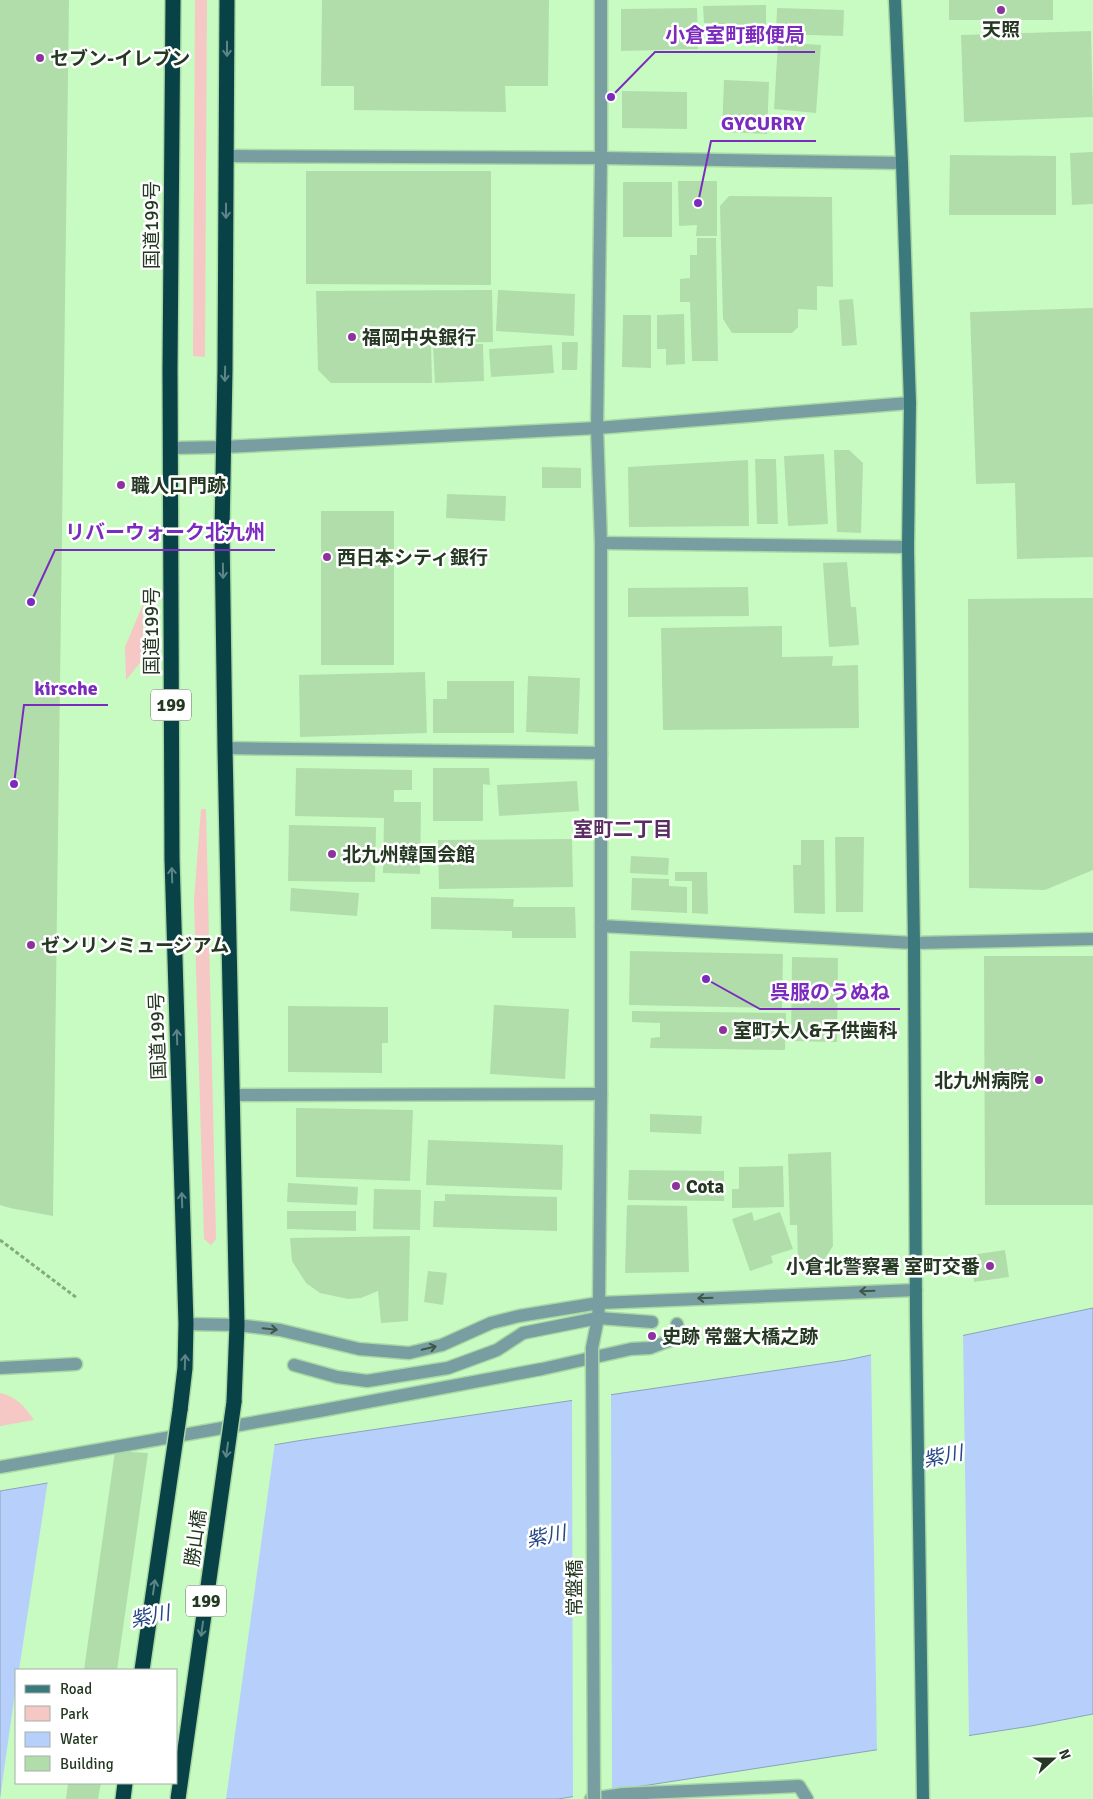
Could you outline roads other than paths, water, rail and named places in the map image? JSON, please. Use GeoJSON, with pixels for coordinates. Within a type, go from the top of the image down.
{"type":"FeatureCollection","features":[{"type":"Feature","properties":{"kind":"highway","name":"国道199号"},"geometry":{"type":"LineString","coordinates":[[173,0],[170,370],[172,859],[186,1324],[185,1368],[180,1410]]}},
{"type":"Feature","properties":{"kind":"highway","name":"199"},"geometry":{"type":"LineString","coordinates":[[226,0],[227,156],[222,532],[237,1325]]}},
{"type":"Feature","properties":{"kind":"highway","name":"勝山橋"},"geometry":{"type":"LineString","coordinates":[[178,1799],[234,1402],[237,1325]]}},
{"type":"Feature","properties":{"kind":"highway","name":"勝山橋"},"geometry":{"type":"LineString","coordinates":[[142,1669],[180,1410]]}},
{"type":"Feature","properties":{"kind":"highway"},"geometry":{"type":"LineString","coordinates":[[123,1799],[125,1784]]}},
{"type":"Feature","properties":{"kind":"street","name":"常盤橋"},"geometry":{"type":"LineString","coordinates":[[592,1799],[592,1348],[599,1303],[601,1094],[601,543],[597,428],[601,0]]}},
{"type":"Feature","properties":{"kind":"street"},"geometry":{"type":"LineString","coordinates":[[895,0],[910,403],[908,547],[914,943],[921,1758],[923,1799]]}},
{"type":"Feature","properties":{"kind":"street"},"geometry":{"type":"LineString","coordinates":[[227,156],[601,158],[902,163]]}},
{"type":"Feature","properties":{"kind":"street"},"geometry":{"type":"LineString","coordinates":[[171,448],[597,428],[910,403]]}},
{"type":"Feature","properties":{"kind":"street"},"geometry":{"type":"LineString","coordinates":[[601,543],[908,547]]}},
{"type":"Feature","properties":{"kind":"street"},"geometry":{"type":"LineString","coordinates":[[225,748],[601,753]]}},
{"type":"Feature","properties":{"kind":"street"},"geometry":{"type":"LineString","coordinates":[[601,926],[914,943],[1093,939]]}},
{"type":"Feature","properties":{"kind":"street"},"geometry":{"type":"LineString","coordinates":[[232,1095],[601,1094]]}},
{"type":"Feature","properties":{"kind":"street"},"geometry":{"type":"LineString","coordinates":[[186,1324],[237,1325],[280,1330],[359,1349],[408,1353],[442,1345],[492,1323],[519,1316],[599,1303],[916,1290]]}},
{"type":"Feature","properties":{"kind":"street"},"geometry":{"type":"LineString","coordinates":[[294,1364],[337,1376],[367,1381],[448,1368],[497,1350],[523,1333],[598,1318],[652,1322]]}},
{"type":"Feature","properties":{"kind":"street"},"geometry":{"type":"LineString","coordinates":[[0,1467],[320,1412],[542,1369],[631,1348],[650,1348],[679,1337],[677,1324]]}},
{"type":"Feature","properties":{"kind":"street"},"geometry":{"type":"LineString","coordinates":[[0,1368],[76,1364]]}},
{"type":"Feature","properties":{"kind":"street"},"geometry":{"type":"LineString","coordinates":[[592,1799],[623,1794],[799,1786],[807,1799]]}},
{"type":"Feature","properties":{"kind":"water","name":"紫川"},"geometry":{"type":"Polygon","coordinates":[[[1093,1308],[1093,1714],[1031,1726],[558,1799],[0,1799],[0,1491],[303,1440],[847,1360],[1093,1308]]]}},
{"type":"Feature","properties":{"kind":"place","name":"天照"},"geometry":{"type":"Point","coordinates":[1001,10]}},
{"type":"Feature","properties":{"kind":"place","name":"セブン-イレブン"},"geometry":{"type":"Point","coordinates":[40,58]}},
{"type":"Feature","properties":{"kind":"place","name":"小倉室町郵便局"},"geometry":{"type":"Point","coordinates":[611,97]}},
{"type":"Feature","properties":{"kind":"place","name":"GYCURRY"},"geometry":{"type":"Point","coordinates":[698,203]}},
{"type":"Feature","properties":{"kind":"place","name":"福岡中央銀行"},"geometry":{"type":"Point","coordinates":[352,337]}},
{"type":"Feature","properties":{"kind":"place","name":"職人口門跡"},"geometry":{"type":"Point","coordinates":[121,485]}},
{"type":"Feature","properties":{"kind":"place","name":"西日本シティ銀行"},"geometry":{"type":"Point","coordinates":[327,557]}},
{"type":"Feature","properties":{"kind":"place","name":"リバーウォーク北九州"},"geometry":{"type":"Point","coordinates":[31,602]}},
{"type":"Feature","properties":{"kind":"place","name":"kirsche"},"geometry":{"type":"Point","coordinates":[14,784]}},
{"type":"Feature","properties":{"kind":"place","name":"北九州韓国会館"},"geometry":{"type":"Point","coordinates":[332,854]}},
{"type":"Feature","properties":{"kind":"place","name":"ゼンリンミュージアム"},"geometry":{"type":"Point","coordinates":[31,945]}},
{"type":"Feature","properties":{"kind":"place","name":"呉服のうぬね"},"geometry":{"type":"Point","coordinates":[706,979]}},
{"type":"Feature","properties":{"kind":"place","name":"室町大人&子供歯科"},"geometry":{"type":"Point","coordinates":[723,1030]}},
{"type":"Feature","properties":{"kind":"place","name":"北九州病院"},"geometry":{"type":"Point","coordinates":[1039,1080]}},
{"type":"Feature","properties":{"kind":"place","name":"Cota"},"geometry":{"type":"Point","coordinates":[676,1186]}},
{"type":"Feature","properties":{"kind":"place","name":"小倉北警察署 室町交番"},"geometry":{"type":"Point","coordinates":[990,1266]}},
{"type":"Feature","properties":{"kind":"place","name":"史跡 常盤大橋之跡"},"geometry":{"type":"Point","coordinates":[652,1336]}},
{"type":"Feature","properties":{"kind":"district","name":"室町二丁目"},"geometry":{"type":"Point","coordinates":[623,829]}}]}
